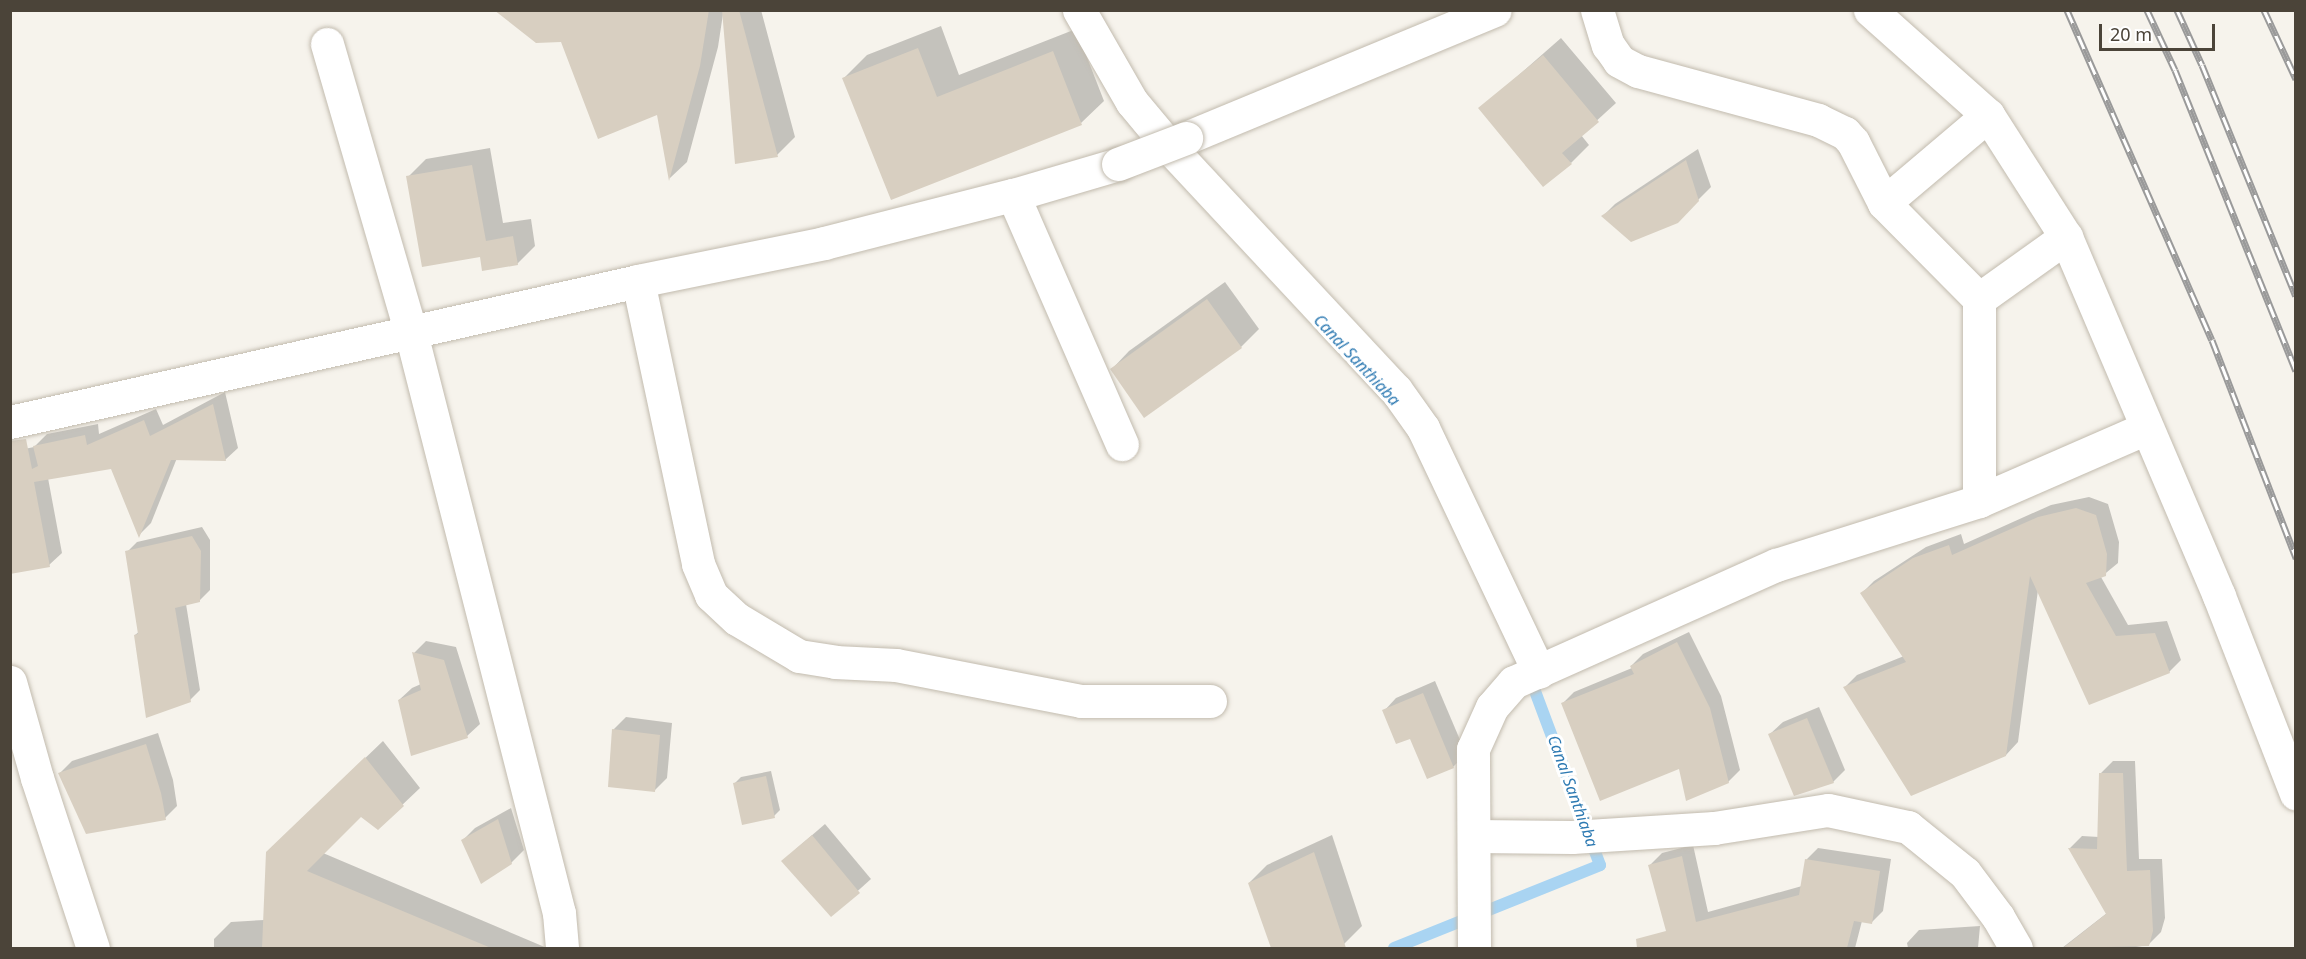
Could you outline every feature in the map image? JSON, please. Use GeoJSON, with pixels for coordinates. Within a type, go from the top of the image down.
{"type":"FeatureCollection","features":[{"type":"Feature","properties":{"kind":"street"},"geometry":{"type":"LineString","coordinates":[[1079,10],[1132,102],[1172,150],[1396,390],[1423,428],[1539,672]]}},
{"type":"Feature","properties":{"kind":"street"},"geometry":{"type":"LineString","coordinates":[[10,422],[638,281],[824,243],[1013,195],[1118,164],[1186,138],[1495,10]]}},
{"type":"Feature","properties":{"kind":"street"},"geometry":{"type":"LineString","coordinates":[[1597,10],[1608,45],[1619,61],[1638,71],[1818,120],[1845,133],[1853,142],[1884,203],[1979,299],[1980,501]]}},
{"type":"Feature","properties":{"kind":"street"},"geometry":{"type":"LineString","coordinates":[[1870,10],[1988,115],[2066,237],[2219,596],[2295,794]]}},
{"type":"Feature","properties":{"kind":"street"},"geometry":{"type":"LineString","coordinates":[[327,44],[411,333],[559,913],[562,948]]}},
{"type":"Feature","properties":{"kind":"street"},"geometry":{"type":"LineString","coordinates":[[1884,203],[1988,115]]}},
{"type":"Feature","properties":{"kind":"street"},"geometry":{"type":"LineString","coordinates":[[1013,195],[1122,444]]}},
{"type":"Feature","properties":{"kind":"street"},"geometry":{"type":"LineString","coordinates":[[1979,299],[2066,237]]}},
{"type":"Feature","properties":{"kind":"street"},"geometry":{"type":"LineString","coordinates":[[638,281],[698,564],[711,595],[736,619],[799,656],[834,662],[897,665],[1081,701],[1210,701]]}},
{"type":"Feature","properties":{"kind":"street"},"geometry":{"type":"LineString","coordinates":[[1474,948],[1473,749],[1492,707],[1514,682],[1776,565],[1980,501],[2146,428]]}},
{"type":"Feature","properties":{"kind":"street"},"geometry":{"type":"LineString","coordinates":[[10,682],[37,778],[93,948]]}},
{"type":"Feature","properties":{"kind":"street"},"geometry":{"type":"LineString","coordinates":[[1474,836],[1572,837],[1714,828],[1828,810],[1908,827],[1965,873],[1998,917],[2016,948]]}},
{"type":"Feature","properties":{"kind":"building"},"geometry":{"type":"Polygon","coordinates":[[[494,10],[709,10],[700,66],[669,181],[657,115],[598,139],[561,42],[536,43],[494,10]]]}},
{"type":"Feature","properties":{"kind":"building"},"geometry":{"type":"Polygon","coordinates":[[[722,10],[739,10],[778,157],[735,164],[722,10]]]}},
{"type":"Feature","properties":{"kind":"building"},"geometry":{"type":"Polygon","coordinates":[[[918,48],[937,97],[1053,51],[1082,125],[891,200],[842,78],[918,48]]]}},
{"type":"Feature","properties":{"kind":"building"},"geometry":{"type":"Polygon","coordinates":[[[1543,55],[1599,122],[1562,153],[1572,164],[1543,187],[1478,108],[1543,55]]]}},
{"type":"Feature","properties":{"kind":"building"},"geometry":{"type":"Polygon","coordinates":[[[1686,160],[1699,201],[1678,223],[1631,242],[1601,216],[1686,160]]]}},
{"type":"Feature","properties":{"kind":"building"},"geometry":{"type":"Polygon","coordinates":[[[472,165],[486,241],[513,236],[518,265],[482,271],[480,257],[422,267],[406,176],[472,165]]]}},
{"type":"Feature","properties":{"kind":"building"},"geometry":{"type":"Polygon","coordinates":[[[1207,299],[1242,348],[1144,418],[1110,369],[1207,299]]]}},
{"type":"Feature","properties":{"kind":"building"},"geometry":{"type":"Polygon","coordinates":[[[213,404],[226,461],[171,460],[139,538],[111,469],[34,482],[50,567],[10,574],[10,441],[26,439],[32,469],[38,466],[33,446],[85,435],[87,445],[144,420],[150,436],[213,404]]]}},
{"type":"Feature","properties":{"kind":"building"},"geometry":{"type":"Polygon","coordinates":[[[2076,508],[2096,515],[2107,554],[2106,576],[2086,583],[2116,636],[2155,633],[2170,673],[2089,705],[2030,576],[2006,756],[1911,796],[1843,687],[1906,662],[1860,593],[1913,558],[1949,545],[1952,555],[2038,517],[2076,508]]]}},
{"type":"Feature","properties":{"kind":"building"},"geometry":{"type":"Polygon","coordinates":[[[192,536],[201,551],[200,602],[175,608],[191,702],[146,718],[134,635],[138,634],[125,551],[192,536]]]}},
{"type":"Feature","properties":{"kind":"building"},"geometry":{"type":"Polygon","coordinates":[[[1677,642],[1710,708],[1729,783],[1686,801],[1679,769],[1600,801],[1561,703],[1634,674],[1630,666],[1677,642]]]}},
{"type":"Feature","properties":{"kind":"building"},"geometry":{"type":"Polygon","coordinates":[[[412,652],[444,660],[468,738],[411,756],[398,700],[421,690],[412,652]]]}},
{"type":"Feature","properties":{"kind":"building"},"geometry":{"type":"Polygon","coordinates":[[[1423,693],[1454,768],[1427,779],[1410,739],[1396,744],[1382,710],[1423,693]]]}},
{"type":"Feature","properties":{"kind":"building"},"geometry":{"type":"Polygon","coordinates":[[[1807,718],[1834,783],[1794,796],[1768,734],[1807,718]]]}},
{"type":"Feature","properties":{"kind":"building"},"geometry":{"type":"Polygon","coordinates":[[[612,729],[660,735],[655,792],[608,787],[612,729]]]}},
{"type":"Feature","properties":{"kind":"building"},"geometry":{"type":"Polygon","coordinates":[[[146,744],[161,793],[166,820],[86,834],[58,773],[146,744]]]}},
{"type":"Feature","properties":{"kind":"building"},"geometry":{"type":"Polygon","coordinates":[[[365,757],[404,806],[378,830],[361,817],[307,871],[491,948],[262,948],[266,852],[365,757]]]}},
{"type":"Feature","properties":{"kind":"building"},"geometry":{"type":"Polygon","coordinates":[[[2099,773],[2123,773],[2127,871],[2150,870],[2153,931],[2149,946],[2063,948],[2106,914],[2068,848],[2097,849],[2099,773]]]}},
{"type":"Feature","properties":{"kind":"building"},"geometry":{"type":"Polygon","coordinates":[[[766,776],[775,818],[742,825],[733,783],[766,776]]]}},
{"type":"Feature","properties":{"kind":"building"},"geometry":{"type":"Polygon","coordinates":[[[498,819],[512,864],[481,884],[461,840],[498,819]]]}},
{"type":"Feature","properties":{"kind":"building"},"geometry":{"type":"Polygon","coordinates":[[[812,835],[860,893],[831,917],[781,861],[812,835]]]}},
{"type":"Feature","properties":{"kind":"building"},"geometry":{"type":"Polygon","coordinates":[[[1314,852],[1346,948],[1271,948],[1248,883],[1314,852]]]}},
{"type":"Feature","properties":{"kind":"building"},"geometry":{"type":"Polygon","coordinates":[[[1682,856],[1696,922],[1799,895],[1805,859],[1880,871],[1872,924],[1854,921],[1847,948],[1637,948],[1636,939],[1666,931],[1648,865],[1682,856]]]}},
{"type":"Feature","properties":{"kind":"waterway","name":"Canal Santhiaba"},"geometry":{"type":"LineString","coordinates":[[1394,948],[1600,865],[1529,675]]}},
{"type":"Feature","properties":{"kind":"railway"},"geometry":{"type":"LineString","coordinates":[[2067,10],[2212,340],[2296,558]]}},
{"type":"Feature","properties":{"kind":"railway"},"geometry":{"type":"LineString","coordinates":[[2147,10],[2175,70],[2296,371]]}},
{"type":"Feature","properties":{"kind":"railway"},"geometry":{"type":"LineString","coordinates":[[2177,10],[2202,65],[2296,296]]}},
{"type":"Feature","properties":{"kind":"railway"},"geometry":{"type":"LineString","coordinates":[[2264,10],[2296,79]]}}]}
